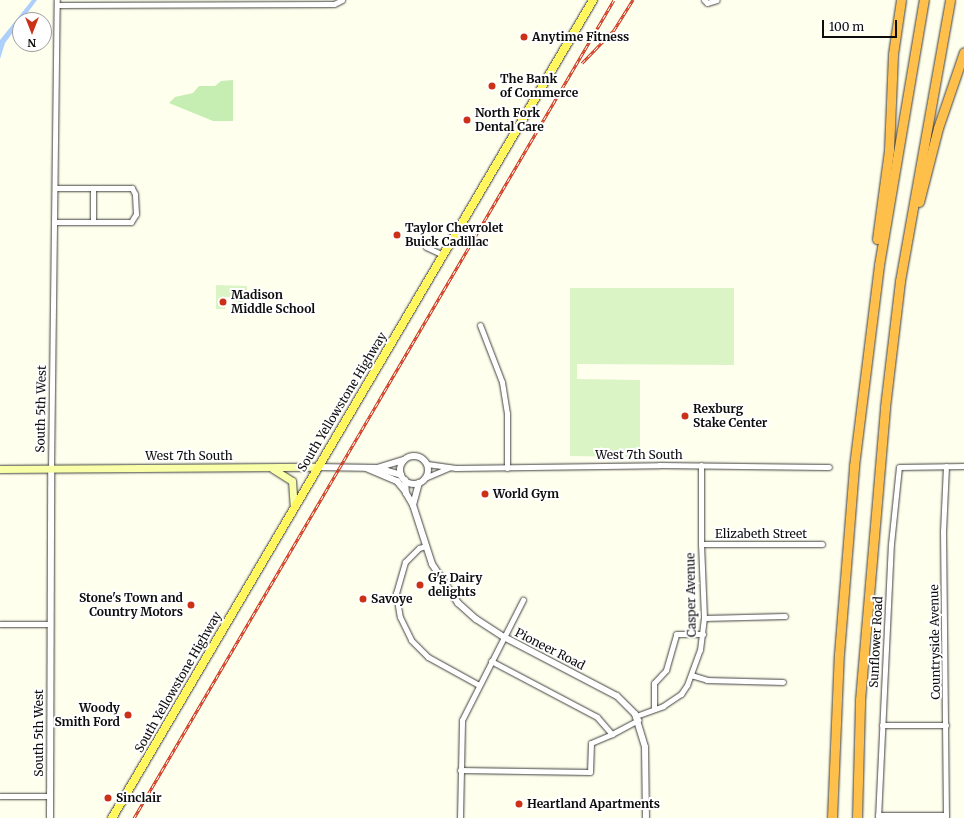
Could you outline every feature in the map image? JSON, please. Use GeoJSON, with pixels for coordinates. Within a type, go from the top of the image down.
{"type":"FeatureCollection","features":[{"type":"Feature","properties":{"kind":"highway"},"geometry":{"type":"LineString","coordinates":[[866,364],[873,272],[889,150],[893,54],[900,0]]}},
{"type":"Feature","properties":{"kind":"highway"},"geometry":{"type":"LineString","coordinates":[[832,818],[845,563],[866,364],[879,265],[924,0]]}},
{"type":"Feature","properties":{"kind":"highway"},"geometry":{"type":"LineString","coordinates":[[857,818],[860,700],[872,543],[900,281],[950,0]]}},
{"type":"Feature","properties":{"kind":"highway"},"geometry":{"type":"LineString","coordinates":[[900,281],[933,144],[964,52]]}},
{"type":"Feature","properties":{"kind":"main road","name":"South Yellowstone Highway"},"geometry":{"type":"LineString","coordinates":[[112,818],[317,467],[593,0]]}},
{"type":"Feature","properties":{"kind":"main road"},"geometry":{"type":"LineString","coordinates":[[269,467],[292,481],[294,507]]}},
{"type":"Feature","properties":{"kind":"main road","name":"West 7th South"},"geometry":{"type":"LineString","coordinates":[[0,469],[317,467]]}},
{"type":"Feature","properties":{"kind":"street"},"geometry":{"type":"LineString","coordinates":[[57,2],[334,4],[342,0]]}},
{"type":"Feature","properties":{"kind":"street"},"geometry":{"type":"LineString","coordinates":[[704,0],[707,2],[717,0]]}},
{"type":"Feature","properties":{"kind":"street","name":"South 5th West"},"geometry":{"type":"LineString","coordinates":[[50,818],[51,469],[57,2]]}},
{"type":"Feature","properties":{"kind":"street"},"geometry":{"type":"LineString","coordinates":[[55,188],[132,188],[135,194],[135,218],[131,222],[55,222]]}},
{"type":"Feature","properties":{"kind":"street"},"geometry":{"type":"LineString","coordinates":[[93,188],[93,222]]}},
{"type":"Feature","properties":{"kind":"street"},"geometry":{"type":"LineString","coordinates":[[426,247],[443,255]]}},
{"type":"Feature","properties":{"kind":"street"},"geometry":{"type":"LineString","coordinates":[[480,326],[502,382],[507,413],[507,468]]}},
{"type":"Feature","properties":{"kind":"street"},"geometry":{"type":"LineString","coordinates":[[413,505],[419,483],[427,476],[427,464],[415,455],[404,460],[400,466],[403,478],[411,484],[419,483]]}},
{"type":"Feature","properties":{"kind":"street","name":"West 7th South"},"geometry":{"type":"LineString","coordinates":[[317,467],[377,468],[404,460]]}},
{"type":"Feature","properties":{"kind":"street","name":"West 7th South"},"geometry":{"type":"LineString","coordinates":[[427,464],[448,468],[701,466],[829,467]]}},
{"type":"Feature","properties":{"kind":"street","name":"Casper Avenue"},"geometry":{"type":"LineString","coordinates":[[460,770],[590,772],[591,743],[612,734],[637,718],[681,694],[691,675],[703,634],[701,466]]}},
{"type":"Feature","properties":{"kind":"street"},"geometry":{"type":"LineString","coordinates":[[946,466],[964,466]]}},
{"type":"Feature","properties":{"kind":"street","name":"Sunflower Road"},"geometry":{"type":"LineString","coordinates":[[878,817],[891,544],[894,531],[899,467],[946,466]]}},
{"type":"Feature","properties":{"kind":"street","name":"Countryside Avenue"},"geometry":{"type":"LineString","coordinates":[[946,466],[943,532],[946,817]]}},
{"type":"Feature","properties":{"kind":"street"},"geometry":{"type":"LineString","coordinates":[[366,468],[397,481],[406,493]]}},
{"type":"Feature","properties":{"kind":"street","name":"West 7th South"},"geometry":{"type":"LineString","coordinates":[[377,468],[403,478]]}},
{"type":"Feature","properties":{"kind":"street","name":"West 7th South"},"geometry":{"type":"LineString","coordinates":[[427,476],[448,468]]}},
{"type":"Feature","properties":{"kind":"street","name":"Pioneer Road"},"geometry":{"type":"LineString","coordinates":[[403,478],[406,493],[413,505],[426,546],[438,574],[451,595],[476,620],[504,637],[618,696],[637,718],[645,747],[646,818]]}},
{"type":"Feature","properties":{"kind":"street","name":"Elizabeth Street"},"geometry":{"type":"LineString","coordinates":[[701,544],[822,544]]}},
{"type":"Feature","properties":{"kind":"street"},"geometry":{"type":"LineString","coordinates":[[426,546],[419,548],[405,562],[396,593],[400,617],[411,640],[428,657],[479,685]]}},
{"type":"Feature","properties":{"kind":"street"},"geometry":{"type":"LineString","coordinates":[[460,818],[461,726],[479,685],[523,600]]}},
{"type":"Feature","properties":{"kind":"street"},"geometry":{"type":"LineString","coordinates":[[704,618],[785,616]]}},
{"type":"Feature","properties":{"kind":"street"},"geometry":{"type":"LineString","coordinates":[[0,624],[50,624]]}},
{"type":"Feature","properties":{"kind":"street"},"geometry":{"type":"LineString","coordinates":[[654,709],[654,683],[666,670],[676,634],[703,634]]}},
{"type":"Feature","properties":{"kind":"street"},"geometry":{"type":"LineString","coordinates":[[491,661],[597,717],[612,734]]}},
{"type":"Feature","properties":{"kind":"street"},"geometry":{"type":"LineString","coordinates":[[691,675],[707,680],[783,682]]}},
{"type":"Feature","properties":{"kind":"street"},"geometry":{"type":"LineString","coordinates":[[882,725],[946,725]]}},
{"type":"Feature","properties":{"kind":"street"},"geometry":{"type":"LineString","coordinates":[[0,796],[50,796]]}},
{"type":"Feature","properties":{"kind":"street"},"geometry":{"type":"LineString","coordinates":[[878,817],[946,817]]}},
{"type":"Feature","properties":{"kind":"green space"},"geometry":{"type":"Polygon","coordinates":[[[233,80],[233,121],[213,121],[169,103],[175,97],[193,93],[199,86],[215,86],[221,81],[233,80]]]}},
{"type":"Feature","properties":{"kind":"green space"},"geometry":{"type":"Polygon","coordinates":[[[216,285],[247,286],[247,309],[237,309],[236,298],[226,297],[225,309],[216,309],[216,285]]]}},
{"type":"Feature","properties":{"kind":"green space"},"geometry":{"type":"Polygon","coordinates":[[[570,288],[734,288],[734,365],[577,364],[577,379],[640,380],[640,457],[570,456],[570,288]]]}},
{"type":"Feature","properties":{"kind":"water"},"geometry":{"type":"Polygon","coordinates":[[[32,0],[37,0],[28,12],[22,12],[32,0]]]}},
{"type":"Feature","properties":{"kind":"water"},"geometry":{"type":"Polygon","coordinates":[[[12,25],[12,34],[5,43],[0,59],[0,40],[12,25]]]}},
{"type":"Feature","properties":{"kind":"railway"},"geometry":{"type":"LineString","coordinates":[[134,818],[614,0]]}},
{"type":"Feature","properties":{"kind":"railway"},"geometry":{"type":"LineString","coordinates":[[582,63],[614,30],[633,0]]}},
{"type":"Feature","properties":{"kind":"place","name":"Anytime Fitness"},"geometry":{"type":"Point","coordinates":[524,37]}},
{"type":"Feature","properties":{"kind":"place","name":"The Bank of Commerce"},"geometry":{"type":"Point","coordinates":[492,86]}},
{"type":"Feature","properties":{"kind":"place","name":"North Fork Dental Care"},"geometry":{"type":"Point","coordinates":[467,120]}},
{"type":"Feature","properties":{"kind":"place","name":"Taylor Chevrolet Buick Cadillac"},"geometry":{"type":"Point","coordinates":[397,235]}},
{"type":"Feature","properties":{"kind":"place","name":"Madison Middle School"},"geometry":{"type":"Point","coordinates":[223,302]}},
{"type":"Feature","properties":{"kind":"place","name":"Rexburg Stake Center"},"geometry":{"type":"Point","coordinates":[685,416]}},
{"type":"Feature","properties":{"kind":"place","name":"World Gym"},"geometry":{"type":"Point","coordinates":[485,494]}},
{"type":"Feature","properties":{"kind":"place","name":"G'g Dairy delights"},"geometry":{"type":"Point","coordinates":[420,585]}},
{"type":"Feature","properties":{"kind":"place","name":"Savoye"},"geometry":{"type":"Point","coordinates":[363,599]}},
{"type":"Feature","properties":{"kind":"place","name":"Stone's Town and Country Motors"},"geometry":{"type":"Point","coordinates":[191,605]}},
{"type":"Feature","properties":{"kind":"place","name":"Woody Smith Ford"},"geometry":{"type":"Point","coordinates":[128,715]}},
{"type":"Feature","properties":{"kind":"place","name":"Sinclair"},"geometry":{"type":"Point","coordinates":[108,798]}},
{"type":"Feature","properties":{"kind":"place","name":"Heartland Apartments"},"geometry":{"type":"Point","coordinates":[519,804]}}]}
